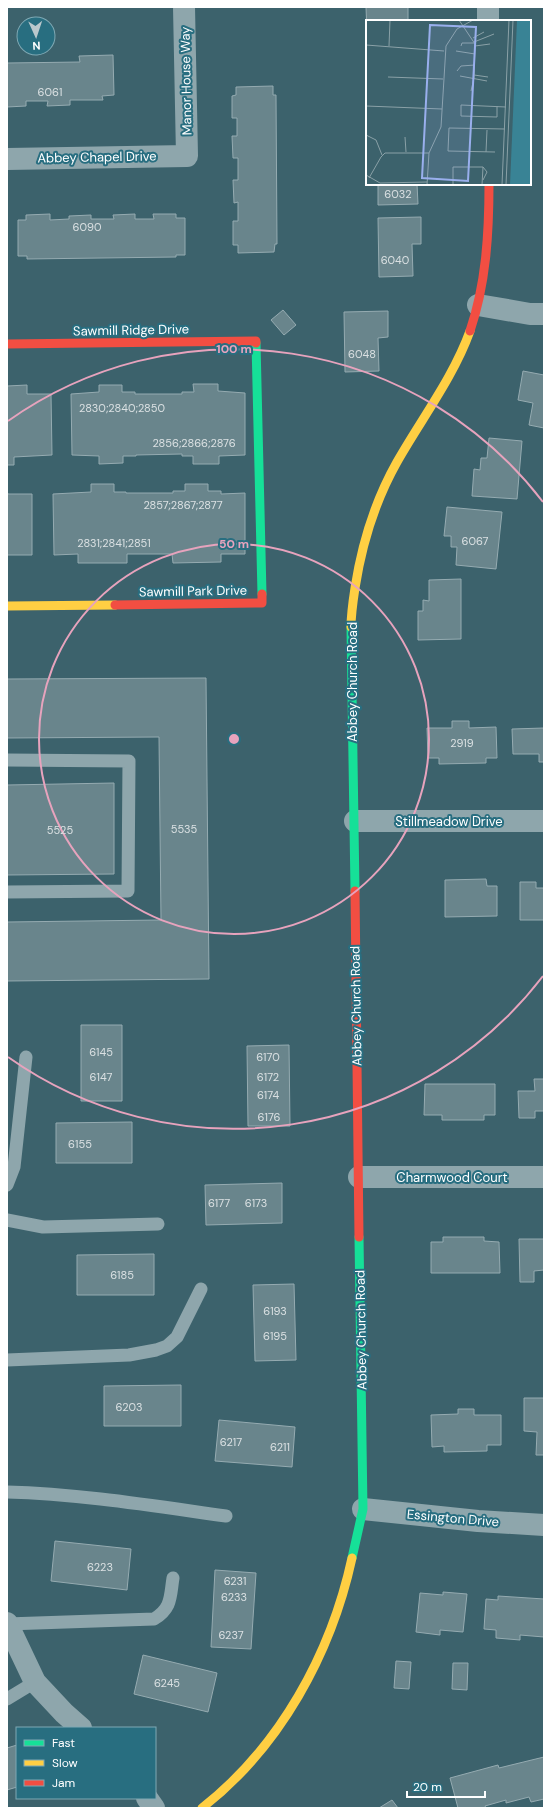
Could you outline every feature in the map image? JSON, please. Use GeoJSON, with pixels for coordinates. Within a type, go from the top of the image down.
{"type":"FeatureCollection","features":[{"type":"Feature","properties":{"kind":"street","name":"Manor House Way"},"geometry":{"type":"LineString","coordinates":[[184,7],[188,156]]}},
{"type":"Feature","properties":{"kind":"street"},"geometry":{"type":"LineString","coordinates":[[488,7],[488,20]]}},
{"type":"Feature","properties":{"kind":"street","name":"Abbey Chapel Drive"},"geometry":{"type":"LineString","coordinates":[[7,159],[188,156]]}},
{"type":"Feature","properties":{"kind":"street","name":"Abbey Church Road"},"geometry":{"type":"LineString","coordinates":[[202,1808],[231,1783],[271,1737],[302,1691],[320,1657],[335,1621],[350,1570],[363,1509],[355,821],[351,619],[355,590],[368,526],[387,480],[449,379],[466,343],[478,306],[486,260],[489,216],[489,185]]}},
{"type":"Feature","properties":{"kind":"street"},"geometry":{"type":"LineString","coordinates":[[478,306],[530,314],[544,314]]}},
{"type":"Feature","properties":{"kind":"street","name":"Sawmill Ridge Drive"},"geometry":{"type":"LineString","coordinates":[[7,344],[256,341]]}},
{"type":"Feature","properties":{"kind":"street","name":"Sawmill Park Drive"},"geometry":{"type":"LineString","coordinates":[[7,606],[262,603],[256,341]]}},
{"type":"Feature","properties":{"kind":"street","name":"Stillmeadow Drive"},"geometry":{"type":"LineString","coordinates":[[355,821],[544,821]]}},
{"type":"Feature","properties":{"kind":"street","name":"Charmwood Court"},"geometry":{"type":"LineString","coordinates":[[359,1177],[544,1177]]}},
{"type":"Feature","properties":{"kind":"street","name":"Essington Drive"},"geometry":{"type":"LineString","coordinates":[[363,1509],[478,1521],[544,1525]]}},
{"type":"Feature","properties":{"kind":"street"},"geometry":{"type":"LineString","coordinates":[[9,1632],[35,1682],[64,1713],[80,1727]]}},
{"type":"Feature","properties":{"kind":"street"},"geometry":{"type":"LineString","coordinates":[[148,1799],[154,1808]]}},
{"type":"Feature","properties":{"kind":"lane"},"geometry":{"type":"LineString","coordinates":[[7,760],[129,760],[128,891],[7,892]]}},
{"type":"Feature","properties":{"kind":"lane"},"geometry":{"type":"LineString","coordinates":[[7,1186],[14,1167],[26,1057]]}},
{"type":"Feature","properties":{"kind":"lane"},"geometry":{"type":"LineString","coordinates":[[7,1220],[43,1227],[158,1224]]}},
{"type":"Feature","properties":{"kind":"lane"},"geometry":{"type":"LineString","coordinates":[[7,1360],[129,1355],[156,1350],[167,1346],[177,1337],[201,1289]]}},
{"type":"Feature","properties":{"kind":"lane"},"geometry":{"type":"LineString","coordinates":[[7,1492],[125,1502],[226,1516]]}},
{"type":"Feature","properties":{"kind":"lane"},"geometry":{"type":"LineString","coordinates":[[9,1632],[154,1619],[164,1613],[169,1605],[174,1578]]}},
{"type":"Feature","properties":{"kind":"lane"},"geometry":{"type":"LineString","coordinates":[[7,1699],[35,1682]]}},
{"type":"Feature","properties":{"kind":"building"},"geometry":{"type":"Polygon","coordinates":[[[366,7],[408,7],[408,20],[366,20],[366,7]]]}},
{"type":"Feature","properties":{"kind":"building"},"geometry":{"type":"Polygon","coordinates":[[[113,55],[114,95],[102,96],[103,100],[70,100],[70,105],[47,106],[48,101],[26,101],[26,106],[7,107],[7,63],[80,62],[79,56],[113,55]]]}},
{"type":"Feature","properties":{"kind":"building"},"geometry":{"type":"Polygon","coordinates":[[[273,86],[273,95],[276,95],[277,244],[275,244],[274,252],[238,253],[238,245],[233,245],[233,221],[238,221],[238,202],[234,203],[233,180],[238,180],[238,158],[233,158],[232,136],[237,136],[237,118],[232,118],[232,96],[236,95],[236,87],[273,86]]]}},
{"type":"Feature","properties":{"kind":"building"},"geometry":{"type":"Polygon","coordinates":[[[378,185],[417,185],[418,204],[378,205],[378,185]]]}},
{"type":"Feature","properties":{"kind":"building"},"geometry":{"type":"Polygon","coordinates":[[[50,214],[50,220],[69,219],[69,216],[91,215],[91,219],[114,219],[113,215],[135,214],[135,219],[154,219],[153,214],[176,214],[176,218],[185,218],[185,255],[176,255],[176,257],[27,259],[27,256],[18,256],[18,220],[26,220],[26,215],[50,214]]]}},
{"type":"Feature","properties":{"kind":"building"},"geometry":{"type":"Polygon","coordinates":[[[421,217],[421,244],[412,244],[413,276],[379,277],[378,218],[421,217]]]}},
{"type":"Feature","properties":{"kind":"building"},"geometry":{"type":"Polygon","coordinates":[[[283,310],[296,325],[284,335],[271,320],[283,310]]]}},
{"type":"Feature","properties":{"kind":"building"},"geometry":{"type":"Polygon","coordinates":[[[388,311],[388,337],[378,338],[379,371],[345,372],[344,312],[388,311]]]}},
{"type":"Feature","properties":{"kind":"building"},"geometry":{"type":"Polygon","coordinates":[[[523,371],[544,375],[544,428],[529,425],[533,403],[518,400],[523,371]]]}},
{"type":"Feature","properties":{"kind":"building"},"geometry":{"type":"Polygon","coordinates":[[[193,384],[218,384],[218,391],[245,393],[245,455],[219,456],[219,464],[193,464],[193,456],[182,456],[182,454],[123,456],[123,463],[99,464],[99,456],[72,455],[71,394],[99,392],[99,385],[122,385],[122,392],[135,392],[135,394],[182,394],[182,392],[194,392],[193,384]]]}},
{"type":"Feature","properties":{"kind":"building"},"geometry":{"type":"Polygon","coordinates":[[[27,385],[27,394],[51,394],[52,455],[14,457],[14,465],[7,465],[7,386],[27,385]]]}},
{"type":"Feature","properties":{"kind":"building"},"geometry":{"type":"Polygon","coordinates":[[[489,438],[522,441],[517,499],[472,496],[474,469],[480,470],[481,458],[487,458],[489,438]]]}},
{"type":"Feature","properties":{"kind":"building"},"geometry":{"type":"Polygon","coordinates":[[[91,484],[114,484],[114,492],[126,493],[173,493],[173,491],[185,491],[185,484],[208,484],[208,491],[221,491],[221,494],[245,493],[245,554],[221,554],[221,562],[173,563],[172,554],[127,554],[127,563],[78,563],[78,554],[54,555],[53,494],[91,492],[91,484]]]}},
{"type":"Feature","properties":{"kind":"building"},"geometry":{"type":"Polygon","coordinates":[[[7,492],[8,494],[32,494],[32,555],[7,556],[7,492]]]}},
{"type":"Feature","properties":{"kind":"building"},"geometry":{"type":"Polygon","coordinates":[[[447,507],[502,512],[496,569],[456,565],[457,547],[451,547],[451,536],[444,536],[447,507]]]}},
{"type":"Feature","properties":{"kind":"building"},"geometry":{"type":"Polygon","coordinates":[[[461,579],[461,639],[418,640],[418,611],[423,611],[423,600],[429,601],[429,580],[461,579]]]}},
{"type":"Feature","properties":{"kind":"building"},"geometry":{"type":"Polygon","coordinates":[[[206,678],[209,979],[7,981],[7,922],[161,920],[159,737],[7,738],[7,679],[206,678]]]}},
{"type":"Feature","properties":{"kind":"building"},"geometry":{"type":"Polygon","coordinates":[[[452,721],[469,721],[469,728],[496,727],[497,758],[486,758],[486,763],[439,764],[439,758],[428,758],[427,728],[452,728],[452,721]]]}},
{"type":"Feature","properties":{"kind":"building"},"geometry":{"type":"Polygon","coordinates":[[[544,728],[544,762],[539,762],[539,754],[513,754],[512,729],[544,728]]]}},
{"type":"Feature","properties":{"kind":"building"},"geometry":{"type":"Polygon","coordinates":[[[114,783],[114,874],[7,875],[7,785],[114,783]]]}},
{"type":"Feature","properties":{"kind":"building"},"geometry":{"type":"Polygon","coordinates":[[[486,879],[487,886],[497,886],[497,916],[445,917],[445,880],[486,879]]]}},
{"type":"Feature","properties":{"kind":"building"},"geometry":{"type":"Polygon","coordinates":[[[520,882],[536,882],[536,888],[544,888],[544,920],[520,920],[520,882]]]}},
{"type":"Feature","properties":{"kind":"building"},"geometry":{"type":"Polygon","coordinates":[[[81,1025],[122,1025],[122,1101],[81,1101],[81,1025]]]}},
{"type":"Feature","properties":{"kind":"building"},"geometry":{"type":"Polygon","coordinates":[[[289,1045],[290,1126],[248,1126],[247,1046],[289,1045]]]}},
{"type":"Feature","properties":{"kind":"building"},"geometry":{"type":"Polygon","coordinates":[[[534,1079],[544,1079],[544,1111],[535,1111],[535,1118],[519,1118],[518,1091],[535,1091],[534,1079]]]}},
{"type":"Feature","properties":{"kind":"building"},"geometry":{"type":"Polygon","coordinates":[[[425,1084],[495,1084],[495,1115],[484,1115],[484,1120],[442,1120],[442,1115],[424,1115],[425,1084]]]}},
{"type":"Feature","properties":{"kind":"building"},"geometry":{"type":"Polygon","coordinates":[[[132,1122],[132,1163],[56,1163],[56,1123],[132,1122]]]}},
{"type":"Feature","properties":{"kind":"building"},"geometry":{"type":"Polygon","coordinates":[[[282,1183],[282,1223],[206,1225],[205,1185],[282,1183]]]}},
{"type":"Feature","properties":{"kind":"building"},"geometry":{"type":"Polygon","coordinates":[[[443,1237],[484,1237],[484,1241],[499,1242],[500,1273],[431,1273],[431,1242],[443,1242],[443,1237]]]}},
{"type":"Feature","properties":{"kind":"building"},"geometry":{"type":"Polygon","coordinates":[[[519,1239],[544,1239],[544,1270],[534,1271],[534,1282],[520,1282],[519,1239]]]}},
{"type":"Feature","properties":{"kind":"building"},"geometry":{"type":"Polygon","coordinates":[[[154,1254],[154,1295],[77,1295],[77,1255],[154,1254]]]}},
{"type":"Feature","properties":{"kind":"building"},"geometry":{"type":"Polygon","coordinates":[[[294,1284],[296,1360],[255,1361],[253,1285],[294,1284]]]}},
{"type":"Feature","properties":{"kind":"building"},"geometry":{"type":"Polygon","coordinates":[[[181,1385],[181,1426],[104,1426],[104,1386],[181,1385]]]}},
{"type":"Feature","properties":{"kind":"building"},"geometry":{"type":"Polygon","coordinates":[[[524,1398],[544,1398],[544,1455],[536,1455],[537,1432],[524,1431],[524,1398]]]}},
{"type":"Feature","properties":{"kind":"building"},"geometry":{"type":"Polygon","coordinates":[[[458,1409],[474,1409],[474,1415],[501,1415],[501,1445],[487,1445],[487,1451],[444,1452],[444,1446],[432,1447],[431,1415],[458,1414],[458,1409]]]}},
{"type":"Feature","properties":{"kind":"building"},"geometry":{"type":"Polygon","coordinates":[[[219,1420],[295,1427],[292,1467],[215,1461],[219,1420]]]}},
{"type":"Feature","properties":{"kind":"building"},"geometry":{"type":"Polygon","coordinates":[[[55,1541],[131,1549],[127,1590],[51,1581],[55,1541]]]}},
{"type":"Feature","properties":{"kind":"building"},"geometry":{"type":"Polygon","coordinates":[[[215,1570],[256,1573],[251,1649],[211,1647],[215,1570]]]}},
{"type":"Feature","properties":{"kind":"building"},"geometry":{"type":"Polygon","coordinates":[[[443,1592],[467,1594],[463,1632],[440,1630],[440,1635],[416,1632],[420,1593],[443,1595],[443,1592]]]}},
{"type":"Feature","properties":{"kind":"building"},"geometry":{"type":"Polygon","coordinates":[[[498,1596],[544,1599],[544,1637],[520,1635],[520,1640],[496,1638],[496,1630],[484,1629],[486,1599],[498,1600],[498,1596]]]}},
{"type":"Feature","properties":{"kind":"building"},"geometry":{"type":"Polygon","coordinates":[[[143,1655],[217,1673],[208,1712],[134,1694],[143,1655]]]}},
{"type":"Feature","properties":{"kind":"building"},"geometry":{"type":"Polygon","coordinates":[[[396,1661],[411,1662],[409,1689],[394,1688],[396,1661]]]}},
{"type":"Feature","properties":{"kind":"building"},"geometry":{"type":"Polygon","coordinates":[[[453,1663],[468,1663],[467,1690],[452,1689],[453,1663]]]}},
{"type":"Feature","properties":{"kind":"building"},"geometry":{"type":"Polygon","coordinates":[[[16,1745],[16,1787],[7,1790],[7,1748],[16,1745]]]}},
{"type":"Feature","properties":{"kind":"building"},"geometry":{"type":"Polygon","coordinates":[[[544,1757],[544,1799],[531,1802],[529,1797],[506,1803],[506,1800],[485,1806],[486,1808],[458,1808],[450,1778],[498,1765],[499,1768],[544,1757]]]}},
{"type":"Feature","properties":{"kind":"building"},"geometry":{"type":"Polygon","coordinates":[[[392,1800],[398,1808],[379,1808],[392,1800]]]}},
{"type":"Feature","properties":{"kind":"traffic: fast"},"geometry":{"type":"LineString","coordinates":[[256,343],[262,594]]}},
{"type":"Feature","properties":{"kind":"traffic: fast"},"geometry":{"type":"LineString","coordinates":[[351,627],[355,891]]}},
{"type":"Feature","properties":{"kind":"traffic: fast"},"geometry":{"type":"LineString","coordinates":[[352,1558],[363,1509],[359,1237]]}},
{"type":"Feature","properties":{"kind":"traffic: slow"},"geometry":{"type":"LineString","coordinates":[[351,627],[352,608],[361,555],[370,523],[382,492],[397,462],[446,382],[470,331]]}},
{"type":"Feature","properties":{"kind":"traffic: slow"},"geometry":{"type":"LineString","coordinates":[[7,606],[115,605]]}},
{"type":"Feature","properties":{"kind":"traffic: slow"},"geometry":{"type":"LineString","coordinates":[[202,1808],[230,1784],[255,1757],[278,1727],[298,1696],[316,1663],[331,1629],[343,1594],[352,1558]]}},
{"type":"Feature","properties":{"kind":"traffic: jam"},"geometry":{"type":"LineString","coordinates":[[470,331],[480,295],[486,259],[489,185]]}},
{"type":"Feature","properties":{"kind":"traffic: jam"},"geometry":{"type":"LineString","coordinates":[[7,344],[256,341],[256,343]]}},
{"type":"Feature","properties":{"kind":"traffic: jam"},"geometry":{"type":"LineString","coordinates":[[115,605],[262,603],[262,594]]}},
{"type":"Feature","properties":{"kind":"traffic: jam"},"geometry":{"type":"LineString","coordinates":[[355,891],[359,1237]]}}]}
